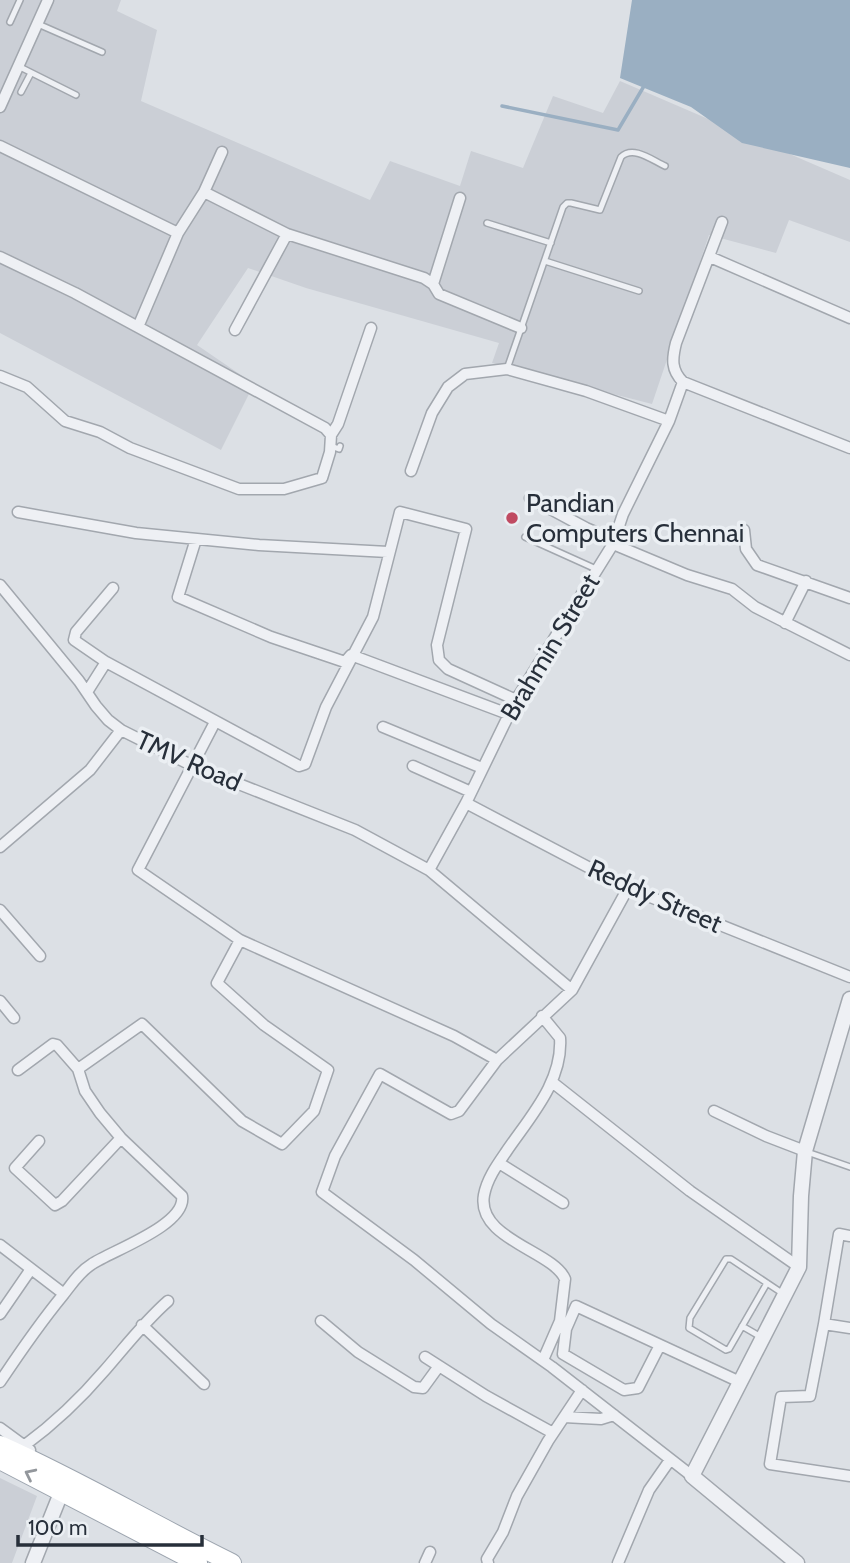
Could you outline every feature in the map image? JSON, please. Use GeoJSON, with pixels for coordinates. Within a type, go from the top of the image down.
{"type":"FeatureCollection","features":[{"type":"Feature","properties":{"kind":"main road"},"geometry":{"type":"LineString","coordinates":[[0,1445],[29,1452],[65,1484],[198,1563]]}},
{"type":"Feature","properties":{"kind":"main road"},"geometry":{"type":"LineString","coordinates":[[0,1461],[65,1484],[232,1563]]}},
{"type":"Feature","properties":{"kind":"street"},"geometry":{"type":"LineString","coordinates":[[0,107],[38,24],[44,1]]}},
{"type":"Feature","properties":{"kind":"street"},"geometry":{"type":"LineString","coordinates":[[0,145],[178,233]]}},
{"type":"Feature","properties":{"kind":"street"},"geometry":{"type":"LineString","coordinates":[[138,327],[178,233],[204,192],[222,152]]}},
{"type":"Feature","properties":{"kind":"street"},"geometry":{"type":"LineString","coordinates":[[204,192],[287,234],[424,278],[439,294],[521,328]]}},
{"type":"Feature","properties":{"kind":"street"},"geometry":{"type":"LineString","coordinates":[[433,285],[460,198]]}},
{"type":"Feature","properties":{"kind":"street"},"geometry":{"type":"LineString","coordinates":[[722,222],[672,360],[675,374],[683,382],[850,448]]}},
{"type":"Feature","properties":{"kind":"street"},"geometry":{"type":"LineString","coordinates":[[235,330],[287,234]]}},
{"type":"Feature","properties":{"kind":"street"},"geometry":{"type":"LineString","coordinates":[[0,257],[138,327],[325,428],[335,446]]}},
{"type":"Feature","properties":{"kind":"street"},"geometry":{"type":"LineString","coordinates":[[710,257],[850,318]]}},
{"type":"Feature","properties":{"kind":"street"},"geometry":{"type":"LineString","coordinates":[[0,376],[27,387],[65,421],[100,432],[130,448],[239,489],[284,489],[322,478],[335,446],[343,411],[372,328]]}},
{"type":"Feature","properties":{"kind":"street"},"geometry":{"type":"LineString","coordinates":[[411,471],[432,413],[448,387],[465,374],[507,369],[586,391],[669,421]]}},
{"type":"Feature","properties":{"kind":"street","name":"Brahmin Street"},"geometry":{"type":"LineString","coordinates":[[429,870],[508,714],[614,542],[623,514],[669,421],[683,382]]}},
{"type":"Feature","properties":{"kind":"street"},"geometry":{"type":"LineString","coordinates":[[530,498],[614,542],[687,575],[732,589],[755,607],[785,624],[850,655]]}},
{"type":"Feature","properties":{"kind":"street"},"geometry":{"type":"LineString","coordinates":[[18,512],[135,533],[388,552]]}},
{"type":"Feature","properties":{"kind":"street"},"geometry":{"type":"LineString","coordinates":[[113,588],[74,636],[74,640],[106,662],[215,722],[294,765],[303,765],[326,707],[373,617],[400,512],[466,529],[437,645],[439,660],[448,669],[516,700]]}},
{"type":"Feature","properties":{"kind":"street"},"geometry":{"type":"LineString","coordinates":[[744,530],[746,549],[757,565],[850,598]]}},
{"type":"Feature","properties":{"kind":"street"},"geometry":{"type":"LineString","coordinates":[[196,539],[178,597],[271,636],[333,658],[345,662],[351,655]]}},
{"type":"Feature","properties":{"kind":"street"},"geometry":{"type":"LineString","coordinates":[[785,624],[806,581]]}},
{"type":"Feature","properties":{"kind":"street","name":"TMV Road"},"geometry":{"type":"LineString","coordinates":[[0,585],[108,720],[121,730],[191,765],[355,830],[429,870],[572,990]]}},
{"type":"Feature","properties":{"kind":"street"},"geometry":{"type":"LineString","coordinates":[[351,655],[508,714]]}},
{"type":"Feature","properties":{"kind":"street"},"geometry":{"type":"LineString","coordinates":[[87,692],[106,662]]}},
{"type":"Feature","properties":{"kind":"street"},"geometry":{"type":"LineString","coordinates":[[215,722],[138,870],[240,940],[453,1036],[497,1059]]}},
{"type":"Feature","properties":{"kind":"street"},"geometry":{"type":"LineString","coordinates":[[383,727],[482,768]]}},
{"type":"Feature","properties":{"kind":"street"},"geometry":{"type":"LineString","coordinates":[[0,847],[90,771],[121,730]]}},
{"type":"Feature","properties":{"kind":"street","name":"Reddy Street"},"geometry":{"type":"LineString","coordinates":[[413,766],[628,888],[850,977]]}},
{"type":"Feature","properties":{"kind":"street"},"geometry":{"type":"LineString","coordinates":[[628,888],[572,990],[497,1059],[459,1111],[451,1114],[380,1074],[335,1156],[322,1192],[414,1260],[491,1324],[582,1390],[797,1563]]}},
{"type":"Feature","properties":{"kind":"street"},"geometry":{"type":"LineString","coordinates":[[0,910],[40,956]]}},
{"type":"Feature","properties":{"kind":"street"},"geometry":{"type":"LineString","coordinates":[[78,1069],[142,1024],[242,1121],[282,1144],[314,1111],[328,1070],[264,1025],[217,983],[240,940]]}},
{"type":"Feature","properties":{"kind":"street"},"geometry":{"type":"LineString","coordinates":[[692,1476],[799,1267],[805,1151],[850,999]]}},
{"type":"Feature","properties":{"kind":"street"},"geometry":{"type":"LineString","coordinates":[[0,1001],[15,1018]]}},
{"type":"Feature","properties":{"kind":"street"},"geometry":{"type":"LineString","coordinates":[[542,1016],[560,1038],[559,1064],[551,1082],[499,1163],[484,1196],[484,1209],[491,1222],[511,1240],[557,1269],[565,1279],[559,1321],[543,1360]]}},
{"type":"Feature","properties":{"kind":"street"},"geometry":{"type":"LineString","coordinates":[[0,1382],[46,1314],[90,1264],[119,1252],[161,1226],[182,1205],[182,1196],[121,1138],[85,1091],[78,1069],[59,1047],[52,1044],[18,1070]]}},
{"type":"Feature","properties":{"kind":"street"},"geometry":{"type":"LineString","coordinates":[[551,1082],[690,1191],[799,1267]]}},
{"type":"Feature","properties":{"kind":"street"},"geometry":{"type":"LineString","coordinates":[[714,1111],[805,1151]]}},
{"type":"Feature","properties":{"kind":"street"},"geometry":{"type":"LineString","coordinates":[[39,1141],[15,1168],[55,1205],[62,1201],[121,1138]]}},
{"type":"Feature","properties":{"kind":"street"},"geometry":{"type":"LineString","coordinates":[[499,1163],[564,1203]]}},
{"type":"Feature","properties":{"kind":"street"},"geometry":{"type":"LineString","coordinates":[[850,1236],[839,1234],[810,1396],[781,1397],[769,1464],[850,1476]]}},
{"type":"Feature","properties":{"kind":"street"},"geometry":{"type":"LineString","coordinates":[[0,1245],[64,1294]]}},
{"type":"Feature","properties":{"kind":"street"},"geometry":{"type":"LineString","coordinates":[[0,1314],[31,1269]]}},
{"type":"Feature","properties":{"kind":"street"},"geometry":{"type":"LineString","coordinates":[[0,1428],[29,1452],[105,1371],[142,1325],[168,1301]]}},
{"type":"Feature","properties":{"kind":"street"},"geometry":{"type":"LineString","coordinates":[[660,1345],[638,1388],[633,1390],[624,1390],[563,1354],[566,1329],[576,1306],[740,1382]]}},
{"type":"Feature","properties":{"kind":"street"},"geometry":{"type":"LineString","coordinates":[[321,1321],[358,1352],[414,1387],[423,1388],[439,1366]]}},
{"type":"Feature","properties":{"kind":"street"},"geometry":{"type":"LineString","coordinates":[[824,1324],[850,1328]]}},
{"type":"Feature","properties":{"kind":"street"},"geometry":{"type":"LineString","coordinates":[[142,1325],[205,1384]]}},
{"type":"Feature","properties":{"kind":"street"},"geometry":{"type":"LineString","coordinates":[[425,1357],[486,1396],[553,1433]]}},
{"type":"Feature","properties":{"kind":"street"},"geometry":{"type":"LineString","coordinates":[[488,1563],[487,1559],[503,1532],[512,1504],[553,1433],[582,1390]]}},
{"type":"Feature","properties":{"kind":"street"},"geometry":{"type":"LineString","coordinates":[[564,1417],[601,1419],[614,1415]]}},
{"type":"Feature","properties":{"kind":"street"},"geometry":{"type":"LineString","coordinates":[[618,1563],[649,1490],[670,1460]]}},
{"type":"Feature","properties":{"kind":"street"},"geometry":{"type":"LineString","coordinates":[[33,1563],[65,1484]]}},
{"type":"Feature","properties":{"kind":"lane"},"geometry":{"type":"LineString","coordinates":[[10,22],[20,0]]}},
{"type":"Feature","properties":{"kind":"lane"},"geometry":{"type":"LineString","coordinates":[[38,24],[102,52]]}},
{"type":"Feature","properties":{"kind":"lane"},"geometry":{"type":"LineString","coordinates":[[18,66],[76,95]]}},
{"type":"Feature","properties":{"kind":"lane"},"geometry":{"type":"LineString","coordinates":[[21,92],[31,73]]}},
{"type":"Feature","properties":{"kind":"lane"},"geometry":{"type":"LineString","coordinates":[[507,369],[563,207],[567,203],[600,210],[621,157],[626,153],[633,151],[665,166]]}},
{"type":"Feature","properties":{"kind":"lane"},"geometry":{"type":"LineString","coordinates":[[488,223],[551,243]]}},
{"type":"Feature","properties":{"kind":"lane"},"geometry":{"type":"LineString","coordinates":[[545,261],[639,291]]}},
{"type":"Feature","properties":{"kind":"lane"},"geometry":{"type":"LineString","coordinates":[[525,537],[597,570]]}},
{"type":"Feature","properties":{"kind":"lane"},"geometry":{"type":"LineString","coordinates":[[805,1151],[850,1167]]}},
{"type":"Feature","properties":{"kind":"lane"},"geometry":{"type":"LineString","coordinates":[[767,1283],[729,1349],[726,1350],[690,1328],[688,1324],[726,1259],[731,1259],[767,1283],[785,1295]]}},
{"type":"Feature","properties":{"kind":"lane"},"geometry":{"type":"LineString","coordinates":[[742,1326],[763,1338]]}},
{"type":"Feature","properties":{"kind":"shaded area"},"geometry":{"type":"Polygon","coordinates":[[[0,0],[121,0],[117,11],[157,30],[141,101],[370,200],[390,161],[460,186],[471,151],[523,168],[553,96],[603,113],[620,81],[850,180],[850,242],[789,220],[776,253],[709,235],[652,404],[492,363],[499,343],[306,288],[248,268],[197,345],[254,384],[221,450],[0,333],[0,0]]]}},
{"type":"Feature","properties":{"kind":"shaded area"},"geometry":{"type":"Polygon","coordinates":[[[0,1478],[37,1496],[12,1563],[0,1563],[0,1478]]]}},
{"type":"Feature","properties":{"kind":"water"},"geometry":{"type":"Polygon","coordinates":[[[632,0],[850,0],[850,168],[742,143],[691,107],[620,78],[632,0]]]}},
{"type":"Feature","properties":{"kind":"waterway"},"geometry":{"type":"LineString","coordinates":[[502,106],[618,130],[644,86]]}},
{"type":"Feature","properties":{"kind":"place","name":"Pandian Computers Chennai"},"geometry":{"type":"Point","coordinates":[512,518]}}]}
